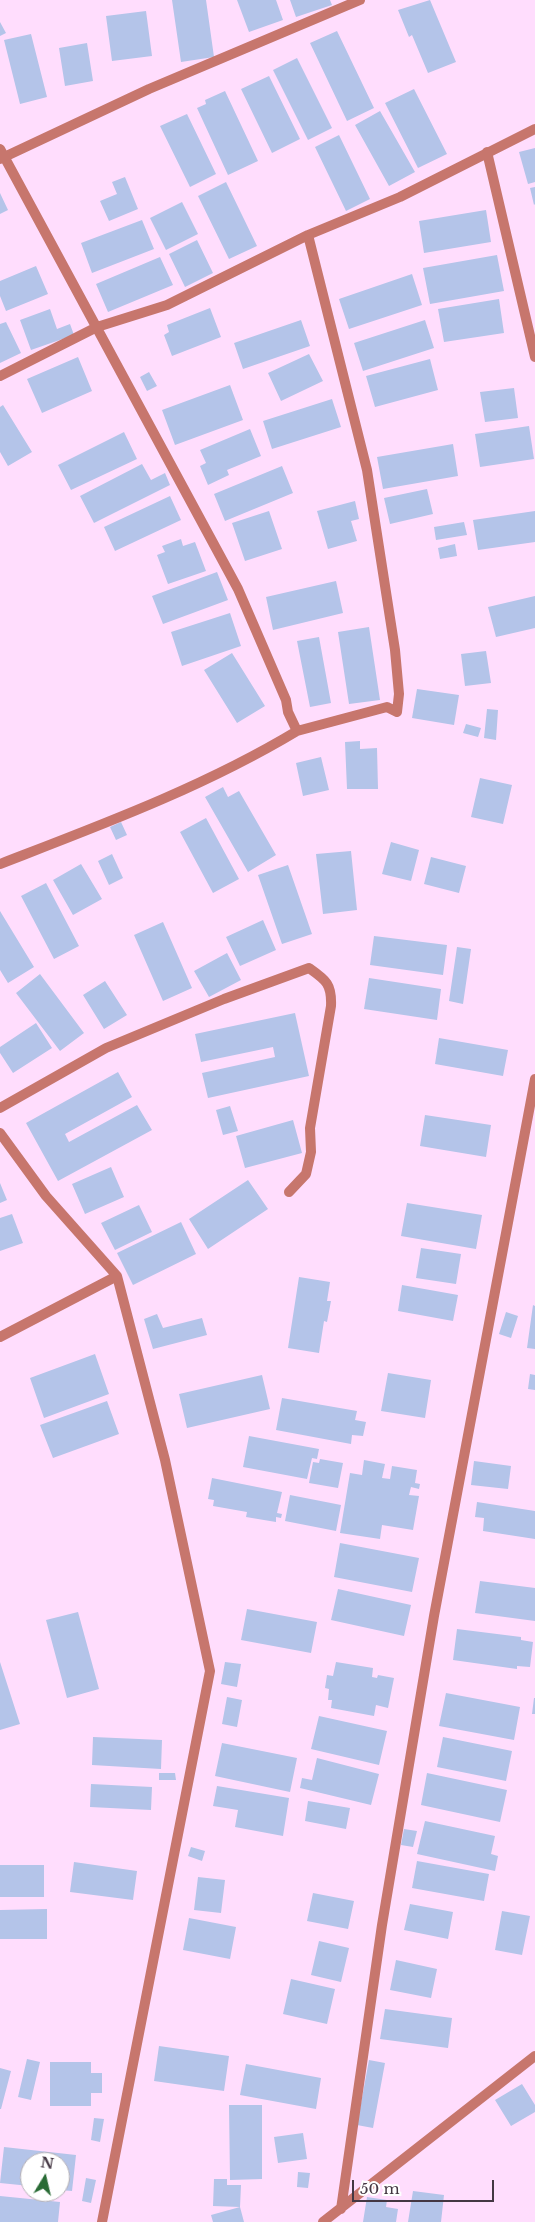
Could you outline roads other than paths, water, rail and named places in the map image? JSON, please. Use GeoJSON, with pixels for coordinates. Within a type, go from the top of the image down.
{"type":"FeatureCollection","features":[{"type":"Feature","properties":{"kind":"street"},"geometry":{"type":"LineString","coordinates":[[297,731],[288,712],[286,700],[238,589],[2,155],[157,86],[360,0]]}},
{"type":"Feature","properties":{"kind":"street"},"geometry":{"type":"LineString","coordinates":[[0,376],[96,327],[168,305],[308,234],[400,197],[535,129]]}},
{"type":"Feature","properties":{"kind":"street"},"geometry":{"type":"LineString","coordinates":[[487,152],[535,357]]}},
{"type":"Feature","properties":{"kind":"street"},"geometry":{"type":"LineString","coordinates":[[0,864],[150,804],[256,756],[297,731],[387,707],[397,712],[399,694],[395,650],[367,470],[308,234]]}},
{"type":"Feature","properties":{"kind":"street"},"geometry":{"type":"LineString","coordinates":[[0,1108],[106,1048],[224,999],[309,968],[324,979],[332,990],[331,1006],[310,1128],[311,1152],[306,1174],[289,1192]]}},
{"type":"Feature","properties":{"kind":"street"},"geometry":{"type":"LineString","coordinates":[[341,2209],[382,1925],[434,1616],[535,1079]]}},
{"type":"Feature","properties":{"kind":"street"},"geometry":{"type":"LineString","coordinates":[[0,1133],[46,1196],[117,1276],[165,1460],[210,1671],[102,2222]]}},
{"type":"Feature","properties":{"kind":"street"},"geometry":{"type":"LineString","coordinates":[[0,1337],[117,1276]]}},
{"type":"Feature","properties":{"kind":"street"},"geometry":{"type":"LineString","coordinates":[[323,2222],[535,2056]]}}]}
